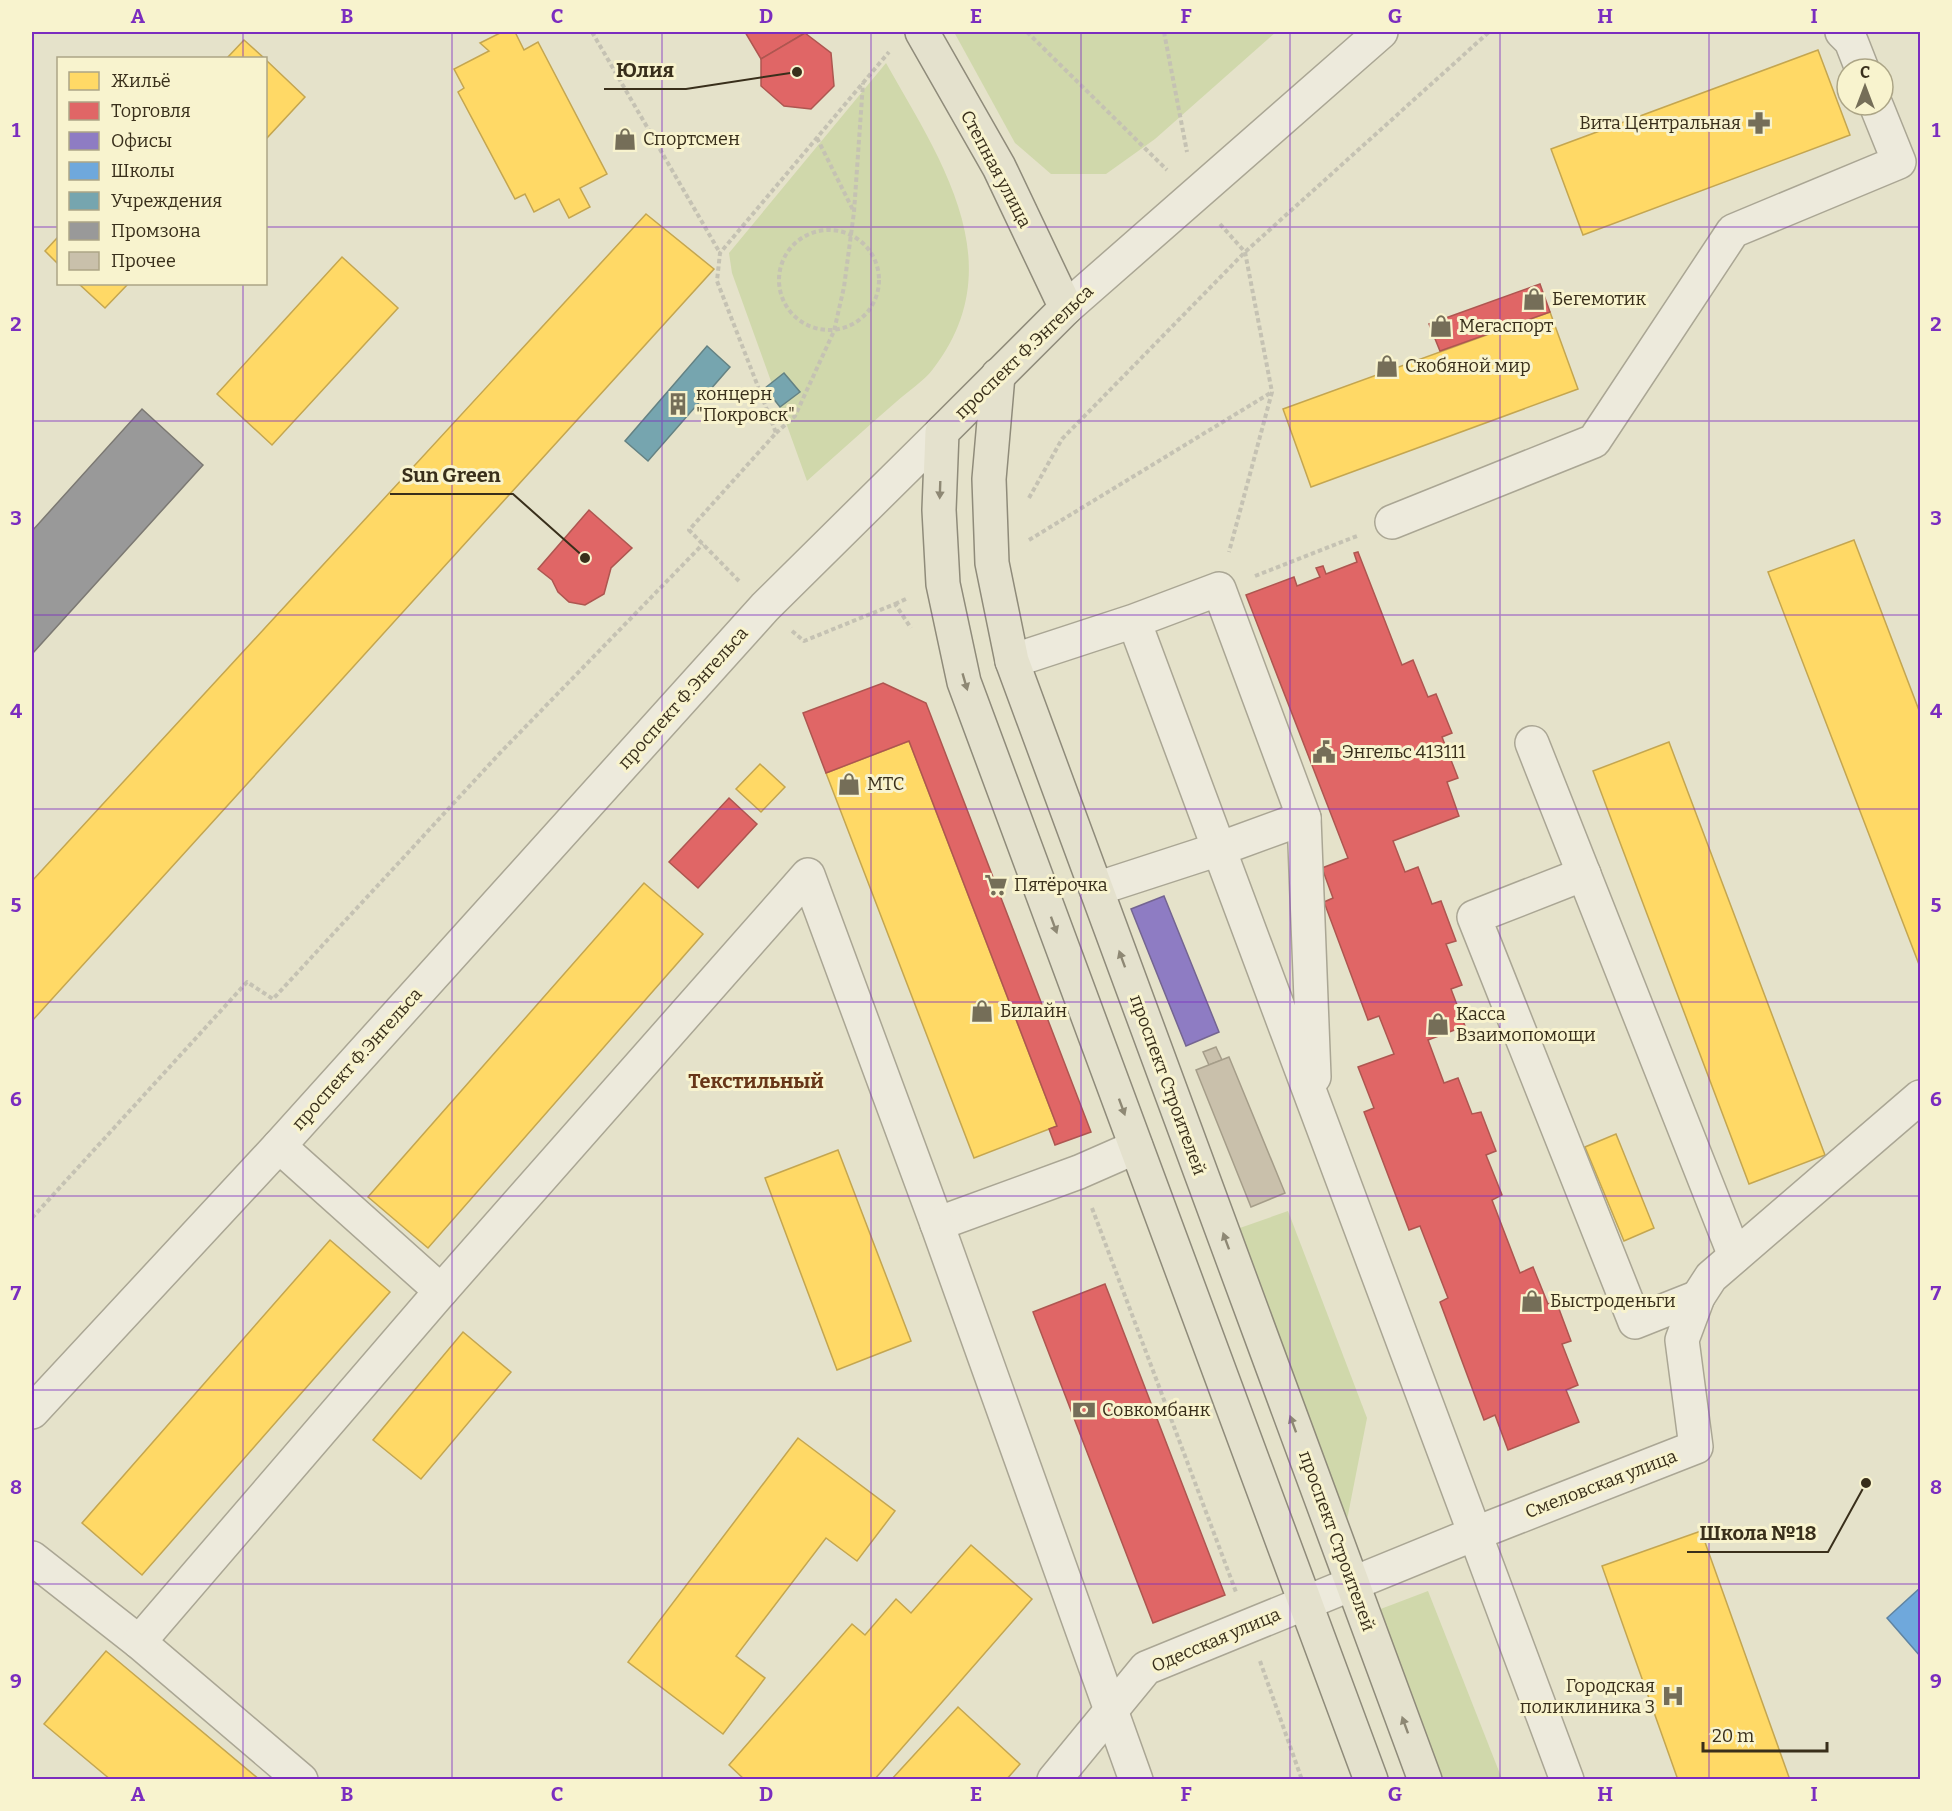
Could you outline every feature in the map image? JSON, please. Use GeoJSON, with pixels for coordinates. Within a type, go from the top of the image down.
{"type":"FeatureCollection","features":[{"type":"Feature","properties":{"kind":"main road","name":"Степная улица"},"geometry":{"type":"LineString","coordinates":[[922,32],[999,167],[1066,308]]}},
{"type":"Feature","properties":{"kind":"main road","name":"проспект Ф.Энгельса"},"geometry":{"type":"LineString","coordinates":[[942,432],[1066,308]]}},
{"type":"Feature","properties":{"kind":"main road","name":"проспект Строителей"},"geometry":{"type":"LineString","coordinates":[[998,375],[989,479],[992,563],[1012,661],[1425,1779]]}},
{"type":"Feature","properties":{"kind":"main road"},"geometry":{"type":"LineString","coordinates":[[942,432],[939,510],[943,584],[964,682],[1371,1779]]}},
{"type":"Feature","properties":{"kind":"street","name":"проспект Ф.Энгельса"},"geometry":{"type":"LineString","coordinates":[[1066,308],[1381,32]]}},
{"type":"Feature","properties":{"kind":"street"},"geometry":{"type":"LineString","coordinates":[[1842,32],[1851,41],[1857,57]]}},
{"type":"Feature","properties":{"kind":"street"},"geometry":{"type":"LineString","coordinates":[[1392,522],[1593,441],[1734,231],[1899,162],[1881,117]]}},
{"type":"Feature","properties":{"kind":"street","name":"проспект Ф.Энгельса"},"geometry":{"type":"LineString","coordinates":[[32,1412],[279,1146],[765,607],[942,432]]}},
{"type":"Feature","properties":{"kind":"street"},"geometry":{"type":"LineString","coordinates":[[1012,661],[1134,621],[1219,589],[1304,818],[1315,1107]]}},
{"type":"Feature","properties":{"kind":"street"},"geometry":{"type":"LineString","coordinates":[[1134,621],[1474,1534],[1568,1779]]}},
{"type":"Feature","properties":{"kind":"street"},"geometry":{"type":"LineString","coordinates":[[1532,743],[1735,1256]]}},
{"type":"Feature","properties":{"kind":"street"},"geometry":{"type":"LineString","coordinates":[[1096,889],[1219,849],[1304,818]]}},
{"type":"Feature","properties":{"kind":"street"},"geometry":{"type":"LineString","coordinates":[[1584,874],[1474,917],[1635,1322],[1698,1297]]}},
{"type":"Feature","properties":{"kind":"street"},"geometry":{"type":"LineString","coordinates":[[139,1642],[441,1291],[808,875],[937,1224],[1137,1779]]}},
{"type":"Feature","properties":{"kind":"street","name":"Смеловская улица"},"geometry":{"type":"LineString","coordinates":[[1352,1584],[1696,1447],[1682,1340],[1698,1297],[1711,1277],[1920,1097]]}},
{"type":"Feature","properties":{"kind":"street"},"geometry":{"type":"LineString","coordinates":[[279,1146],[441,1291]]}},
{"type":"Feature","properties":{"kind":"street"},"geometry":{"type":"LineString","coordinates":[[937,1224],[1078,1172],[1136,1147]]}},
{"type":"Feature","properties":{"kind":"street"},"geometry":{"type":"LineString","coordinates":[[32,1558],[139,1642],[302,1779]]}},
{"type":"Feature","properties":{"kind":"street","name":"Одесская улица"},"geometry":{"type":"LineString","coordinates":[[1054,1779],[1146,1668],[1352,1584]]}},
{"type":"Feature","properties":{"kind":"path"},"geometry":{"type":"LineString","coordinates":[[592,32],[720,253]]}},
{"type":"Feature","properties":{"kind":"path"},"geometry":{"type":"LineString","coordinates":[[1027,32],[1195,196],[1245,252],[1272,392],[1219,589]]}},
{"type":"Feature","properties":{"kind":"path"},"geometry":{"type":"LineString","coordinates":[[1164,32],[1195,196]]}},
{"type":"Feature","properties":{"kind":"path"},"geometry":{"type":"LineString","coordinates":[[1027,501],[1062,439],[1245,252],[1489,32]]}},
{"type":"Feature","properties":{"kind":"path"},"geometry":{"type":"LineString","coordinates":[[776,433],[717,281],[720,253],[892,48]]}},
{"type":"Feature","properties":{"kind":"path"},"geometry":{"type":"LineString","coordinates":[[863,82],[854,212],[844,287],[834,331],[795,416],[776,433],[689,530],[765,607],[804,640],[895,604],[917,636]]}},
{"type":"Feature","properties":{"kind":"path"},"geometry":{"type":"LineString","coordinates":[[817,138],[854,212]]}},
{"type":"Feature","properties":{"kind":"path"},"geometry":{"type":"LineString","coordinates":[[834,230],[850,234],[864,244],[874,257],[879,272],[879,289],[873,304],[863,317],[850,326],[834,331],[817,330],[801,323],[789,312],[780,297],[778,280],[780,263],[789,249],[801,238],[817,231],[834,230]]}},
{"type":"Feature","properties":{"kind":"path"},"geometry":{"type":"LineString","coordinates":[[992,563],[1272,392]]}},
{"type":"Feature","properties":{"kind":"path"},"geometry":{"type":"LineString","coordinates":[[1219,589],[1392,522]]}},
{"type":"Feature","properties":{"kind":"path"},"geometry":{"type":"LineString","coordinates":[[32,1218],[247,982],[273,999],[499,754],[703,544]]}},
{"type":"Feature","properties":{"kind":"path"},"geometry":{"type":"LineString","coordinates":[[1078,1172],[1248,1626],[1302,1779]]}},
{"type":"Feature","properties":{"kind":"green space"},"geometry":{"type":"Polygon","coordinates":[[[954,32],[1276,32],[1155,139],[1106,174],[1051,174],[1015,143],[954,32]]]}},
{"type":"Feature","properties":{"kind":"green space"},"geometry":{"type":"Polygon","coordinates":[[[886,63],[928,137],[946,174],[960,213],[968,251],[967,290],[956,330],[933,369],[807,481],[732,273],[729,253],[886,63]]]}},
{"type":"Feature","properties":{"kind":"green space"},"geometry":{"type":"Polygon","coordinates":[[[1288,1211],[1367,1418],[1346,1525],[1237,1229],[1288,1211]]]}},
{"type":"Feature","properties":{"kind":"green space"},"geometry":{"type":"Polygon","coordinates":[[[1428,1591],[1502,1779],[1443,1779],[1378,1610],[1428,1591]]]}},
{"type":"Feature","properties":{"kind":"building: Жильё"},"geometry":{"type":"Polygon","coordinates":[[[502,32],[515,32],[524,50],[538,42],[607,174],[580,188],[590,207],[569,218],[559,199],[534,212],[525,194],[515,199],[458,92],[464,88],[454,69],[489,51],[480,43],[502,32]]]}},
{"type":"Feature","properties":{"kind":"building: Жильё"},"geometry":{"type":"Polygon","coordinates":[[[244,40],[263,57],[228,57],[244,40]]]}},
{"type":"Feature","properties":{"kind":"building: Жильё"},"geometry":{"type":"Polygon","coordinates":[[[1818,50],[1835,95],[1835,117],[1843,117],[1850,135],[1583,235],[1551,149],[1818,50]]]}},
{"type":"Feature","properties":{"kind":"building: Жильё"},"geometry":{"type":"Polygon","coordinates":[[[267,61],[305,97],[267,138],[267,61]]]}},
{"type":"Feature","properties":{"kind":"building: Жильё"},"geometry":{"type":"Polygon","coordinates":[[[646,214],[714,269],[32,1021],[32,881],[646,214]]]}},
{"type":"Feature","properties":{"kind":"building: Жильё"},"geometry":{"type":"Polygon","coordinates":[[[57,238],[57,263],[45,251],[57,238]]]}},
{"type":"Feature","properties":{"kind":"building: Жильё"},"geometry":{"type":"Polygon","coordinates":[[[342,257],[398,308],[272,445],[217,394],[342,257]]]}},
{"type":"Feature","properties":{"kind":"building: Жильё"},"geometry":{"type":"Polygon","coordinates":[[[80,285],[127,285],[105,308],[80,285]]]}},
{"type":"Feature","properties":{"kind":"building: Жильё"},"geometry":{"type":"Polygon","coordinates":[[[1550,312],[1578,389],[1311,487],[1283,409],[1550,312]]]}},
{"type":"Feature","properties":{"kind":"building: Жильё"},"geometry":{"type":"Polygon","coordinates":[[[1854,540],[1920,713],[1920,967],[1768,572],[1854,540]]]}},
{"type":"Feature","properties":{"kind":"building: Жильё"},"geometry":{"type":"Polygon","coordinates":[[[909,741],[1057,1126],[974,1158],[826,773],[909,741]]]}},
{"type":"Feature","properties":{"kind":"building: Жильё"},"geometry":{"type":"Polygon","coordinates":[[[1669,742],[1825,1155],[1749,1184],[1593,771],[1669,742]]]}},
{"type":"Feature","properties":{"kind":"building: Жильё"},"geometry":{"type":"Polygon","coordinates":[[[760,764],[785,787],[761,812],[736,789],[760,764]]]}},
{"type":"Feature","properties":{"kind":"building: Жильё"},"geometry":{"type":"Polygon","coordinates":[[[644,883],[703,934],[428,1248],[368,1197],[644,883]]]}},
{"type":"Feature","properties":{"kind":"building: Жильё"},"geometry":{"type":"Polygon","coordinates":[[[1616,1134],[1654,1228],[1624,1241],[1585,1147],[1616,1134]]]}},
{"type":"Feature","properties":{"kind":"building: Жильё"},"geometry":{"type":"Polygon","coordinates":[[[838,1150],[911,1341],[837,1370],[765,1178],[838,1150]]]}},
{"type":"Feature","properties":{"kind":"building: Жильё"},"geometry":{"type":"Polygon","coordinates":[[[330,1240],[390,1292],[142,1575],[82,1523],[330,1240]]]}},
{"type":"Feature","properties":{"kind":"building: Жильё"},"geometry":{"type":"Polygon","coordinates":[[[463,1332],[511,1372],[421,1479],[373,1440],[463,1332]]]}},
{"type":"Feature","properties":{"kind":"building: Жильё"},"geometry":{"type":"Polygon","coordinates":[[[798,1438],[895,1511],[857,1561],[826,1538],[736,1656],[765,1678],[723,1734],[628,1662],[798,1438]]]}},
{"type":"Feature","properties":{"kind":"building: Жильё"},"geometry":{"type":"Polygon","coordinates":[[[1701,1531],[1790,1780],[1678,1780],[1602,1566],[1701,1531]]]}},
{"type":"Feature","properties":{"kind":"building: Жильё"},"geometry":{"type":"Polygon","coordinates":[[[971,1545],[1032,1599],[874,1780],[745,1780],[729,1765],[852,1624],[865,1635],[896,1599],[911,1613],[971,1545]]]}},
{"type":"Feature","properties":{"kind":"building: Жильё"},"geometry":{"type":"Polygon","coordinates":[[[106,1651],[260,1780],[111,1780],[44,1724],[106,1651]]]}},
{"type":"Feature","properties":{"kind":"building: Жильё"},"geometry":{"type":"Polygon","coordinates":[[[958,1707],[1020,1764],[1006,1780],[891,1780],[958,1707]]]}},
{"type":"Feature","properties":{"kind":"building: Торговля"},"geometry":{"type":"Polygon","coordinates":[[[745,32],[804,32],[805,33],[761,59],[745,32]]]}},
{"type":"Feature","properties":{"kind":"building: Торговля"},"geometry":{"type":"Polygon","coordinates":[[[805,33],[831,53],[834,86],[811,109],[784,106],[761,86],[761,59],[805,33]]]}},
{"type":"Feature","properties":{"kind":"building: Торговля"},"geometry":{"type":"Polygon","coordinates":[[[1540,284],[1550,312],[1440,351],[1429,324],[1540,284]]]}},
{"type":"Feature","properties":{"kind":"building: Торговля"},"geometry":{"type":"Polygon","coordinates":[[[589,510],[632,548],[611,568],[604,594],[585,605],[569,602],[558,592],[552,580],[538,569],[589,510]]]}},
{"type":"Feature","properties":{"kind":"building: Торговля"},"geometry":{"type":"Polygon","coordinates":[[[1358,552],[1402,665],[1413,660],[1428,697],[1436,694],[1452,733],[1442,737],[1458,778],[1447,782],[1459,816],[1393,841],[1405,872],[1418,867],[1432,904],[1441,901],[1456,941],[1446,944],[1462,985],[1451,989],[1465,1026],[1428,1040],[1444,1083],[1458,1078],[1472,1114],[1481,1112],[1496,1151],[1486,1155],[1502,1195],[1492,1200],[1520,1273],[1533,1267],[1548,1304],[1556,1301],[1571,1341],[1562,1344],[1578,1385],[1566,1390],[1579,1422],[1508,1450],[1495,1415],[1484,1420],[1440,1302],[1448,1298],[1420,1226],[1409,1230],[1364,1112],[1374,1108],[1358,1067],[1394,1054],[1379,1016],[1368,1020],[1324,902],[1333,898],[1322,868],[1348,858],[1246,595],[1294,577],[1297,586],[1320,577],[1316,568],[1323,566],[1326,574],[1357,562],[1354,553],[1358,552]]]}},
{"type":"Feature","properties":{"kind":"building: Торговля"},"geometry":{"type":"Polygon","coordinates":[[[883,683],[926,703],[1091,1132],[1055,1145],[1049,1129],[1057,1126],[909,741],[826,773],[803,713],[883,683]]]}},
{"type":"Feature","properties":{"kind":"building: Торговля"},"geometry":{"type":"Polygon","coordinates":[[[729,798],[757,824],[698,888],[669,862],[729,798]]]}},
{"type":"Feature","properties":{"kind":"building: Торговля"},"geometry":{"type":"Polygon","coordinates":[[[1105,1284],[1225,1595],[1153,1623],[1033,1312],[1105,1284]]]}},
{"type":"Feature","properties":{"kind":"building: Офисы"},"geometry":{"type":"Polygon","coordinates":[[[1164,896],[1219,1032],[1186,1046],[1131,909],[1164,896]]]}},
{"type":"Feature","properties":{"kind":"building: Школы"},"geometry":{"type":"Polygon","coordinates":[[[1920,1588],[1920,1656],[1887,1618],[1920,1588]]]}},
{"type":"Feature","properties":{"kind":"building: Учреждения","name":"концерн \"Покровск\""},"geometry":{"type":"Polygon","coordinates":[[[707,346],[730,367],[648,461],[625,441],[707,346]]]}},
{"type":"Feature","properties":{"kind":"building: Учреждения"},"geometry":{"type":"Polygon","coordinates":[[[784,373],[800,392],[780,407],[765,388],[784,373]]]}},
{"type":"Feature","properties":{"kind":"building: Промзона"},"geometry":{"type":"Polygon","coordinates":[[[142,409],[203,465],[32,654],[32,531],[142,409]]]}},
{"type":"Feature","properties":{"kind":"building: Прочее"},"geometry":{"type":"Polygon","coordinates":[[[1216,1047],[1222,1060],[1209,1065],[1203,1052],[1216,1047]]]}},
{"type":"Feature","properties":{"kind":"building: Прочее"},"geometry":{"type":"Polygon","coordinates":[[[1229,1057],[1285,1193],[1251,1207],[1196,1070],[1229,1057]]]}},
{"type":"Feature","properties":{"kind":"place","name":"Юлия"},"geometry":{"type":"Point","coordinates":[797,72]}},
{"type":"Feature","properties":{"kind":"place","name":"Вита Центральная"},"geometry":{"type":"Point","coordinates":[1759,123]}},
{"type":"Feature","properties":{"kind":"place","name":"Спортсмен"},"geometry":{"type":"Point","coordinates":[625,139]}},
{"type":"Feature","properties":{"kind":"place","name":"Бегемотик"},"geometry":{"type":"Point","coordinates":[1534,299]}},
{"type":"Feature","properties":{"kind":"place","name":"Мегаспорт"},"geometry":{"type":"Point","coordinates":[1441,326]}},
{"type":"Feature","properties":{"kind":"place","name":"Скобяной мир"},"geometry":{"type":"Point","coordinates":[1387,366]}},
{"type":"Feature","properties":{"kind":"place","name":"концерн \"Покровск\""},"geometry":{"type":"Point","coordinates":[678,404]}},
{"type":"Feature","properties":{"kind":"place","name":"Sun Green"},"geometry":{"type":"Point","coordinates":[585,558]}},
{"type":"Feature","properties":{"kind":"place","name":"Энгельс 413111"},"geometry":{"type":"Point","coordinates":[1324,752]}},
{"type":"Feature","properties":{"kind":"place","name":"МТС"},"geometry":{"type":"Point","coordinates":[849,784]}},
{"type":"Feature","properties":{"kind":"place","name":"Пятёрочка"},"geometry":{"type":"Point","coordinates":[996,885]}},
{"type":"Feature","properties":{"kind":"place","name":"Билайн"},"geometry":{"type":"Point","coordinates":[982,1011]}},
{"type":"Feature","properties":{"kind":"place","name":"Касса Взаимопомощи"},"geometry":{"type":"Point","coordinates":[1438,1024]}},
{"type":"Feature","properties":{"kind":"place","name":"Быстроденьги"},"geometry":{"type":"Point","coordinates":[1532,1301]}},
{"type":"Feature","properties":{"kind":"place","name":"Совкомбанк"},"geometry":{"type":"Point","coordinates":[1084,1410]}},
{"type":"Feature","properties":{"kind":"place","name":"Школа №18"},"geometry":{"type":"Point","coordinates":[1866,1483]}},
{"type":"Feature","properties":{"kind":"place","name":"Городская поликлиника 3"},"geometry":{"type":"Point","coordinates":[1673,1696]}},
{"type":"Feature","properties":{"kind":"district","name":"Текстильный"},"geometry":{"type":"Point","coordinates":[756,1081]}}]}
